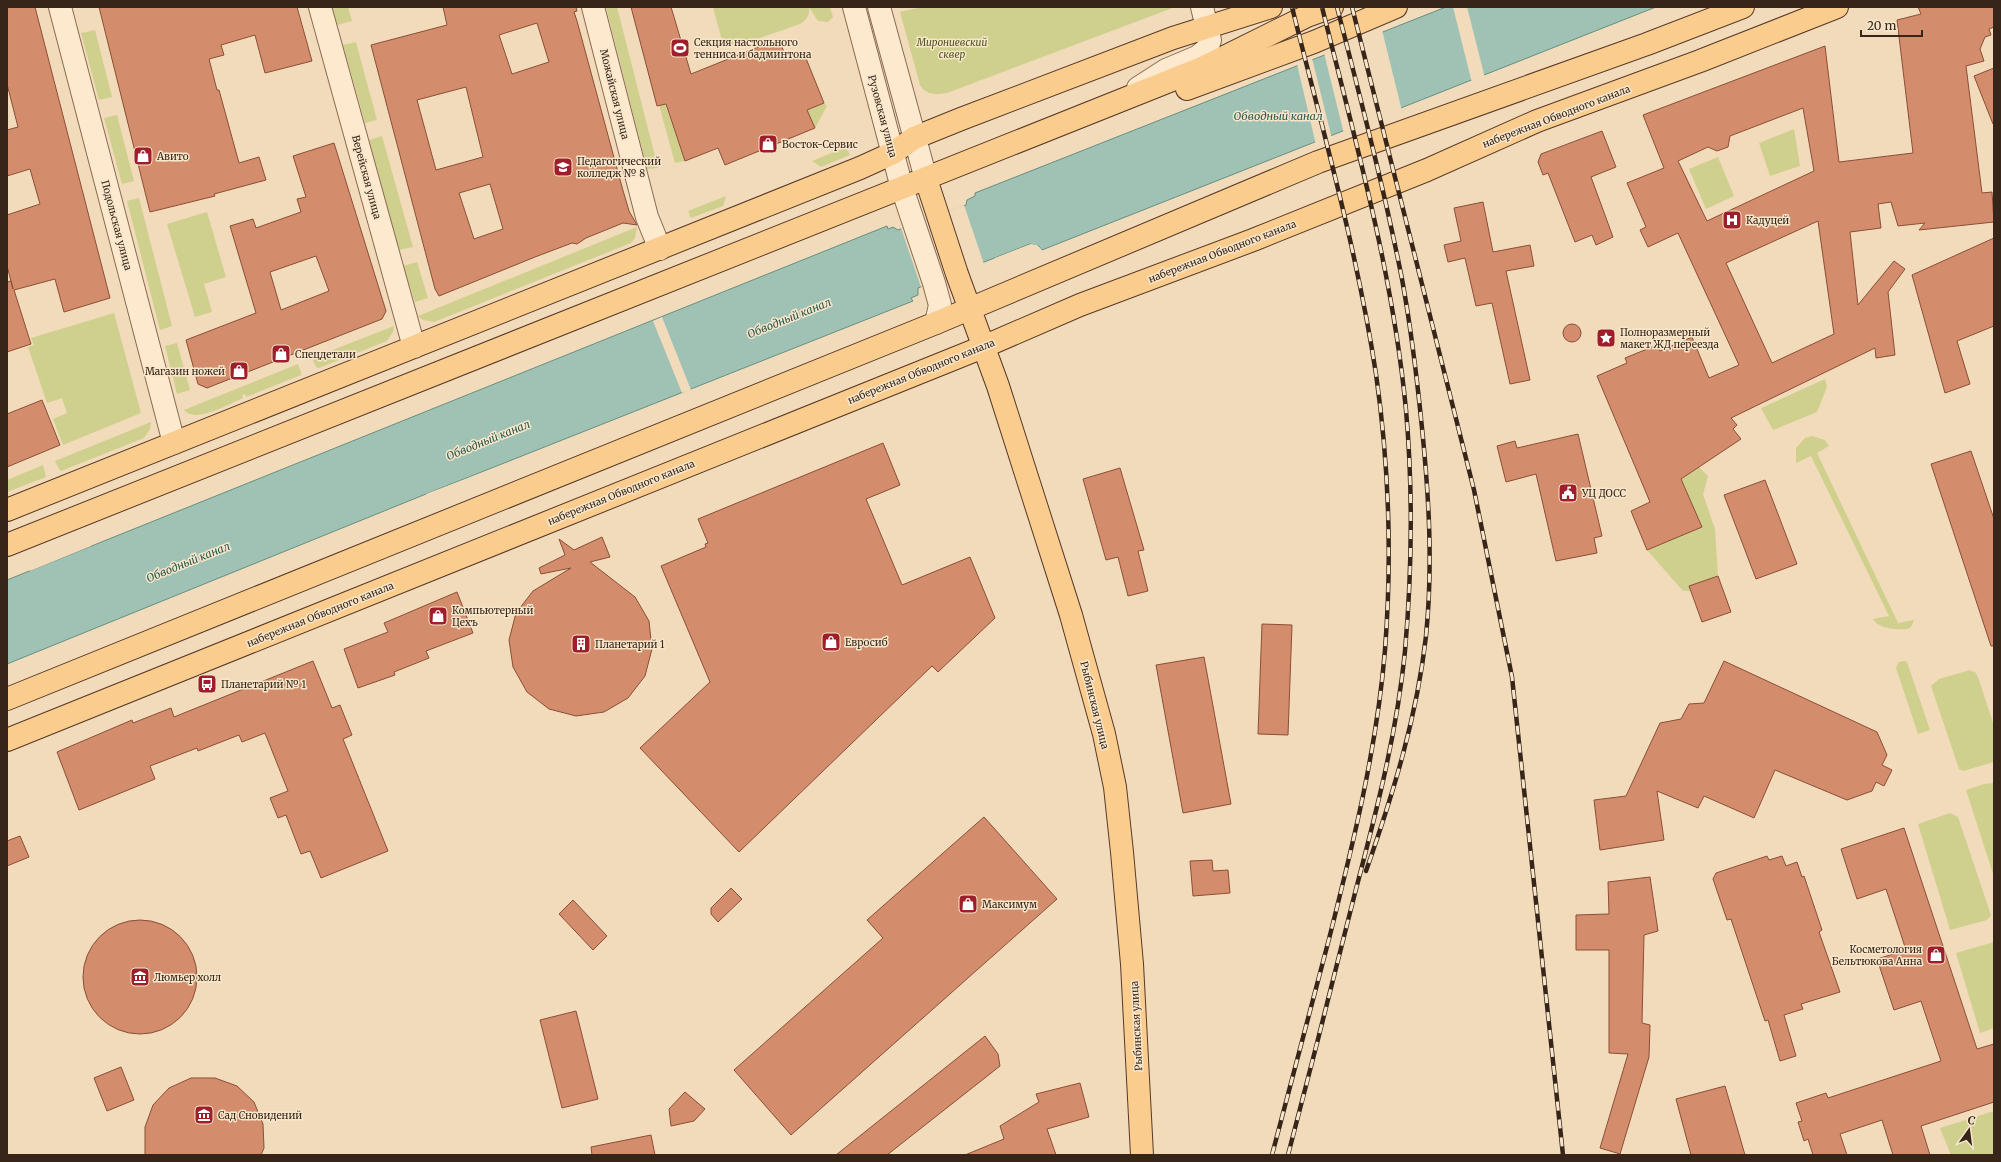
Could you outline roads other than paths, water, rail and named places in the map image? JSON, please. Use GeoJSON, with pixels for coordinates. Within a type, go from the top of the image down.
{"type":"FeatureCollection","features":[{"type":"Feature","properties":{"kind":"main road"},"geometry":{"type":"LineString","coordinates":[[7,510],[860,168],[893,153],[914,138],[1173,38],[1205,17],[1271,7]]}},
{"type":"Feature","properties":{"kind":"main road"},"geometry":{"type":"LineString","coordinates":[[7,545],[1202,68],[1307,16],[1332,7]]}},
{"type":"Feature","properties":{"kind":"main road"},"geometry":{"type":"LineString","coordinates":[[1112,104],[1174,94],[1314,42],[1396,7]]}},
{"type":"Feature","properties":{"kind":"main road"},"geometry":{"type":"LineString","coordinates":[[7,699],[936,323],[1318,162],[1647,44],[1743,7]]}},
{"type":"Feature","properties":{"kind":"main road","name":"набережная Обводного канала"},"geometry":{"type":"LineString","coordinates":[[7,740],[983,347],[1080,305],[1253,240],[1427,170],[1537,121],[1700,61],[1837,7]]}},
{"type":"Feature","properties":{"kind":"main road","name":"Рыбинская улица"},"geometry":{"type":"LineString","coordinates":[[926,179],[939,214],[957,274],[998,386],[1064,594],[1099,711],[1106,742],[1115,787],[1123,859],[1132,964],[1142,1155]]}},
{"type":"Feature","properties":{"kind":"street","name":"Подольская улица"},"geometry":{"type":"LineString","coordinates":[[60,7],[174,443]]}},
{"type":"Feature","properties":{"kind":"street","name":"Верейская улица"},"geometry":{"type":"LineString","coordinates":[[320,7],[414,347]]}},
{"type":"Feature","properties":{"kind":"street","name":"Можайская улица"},"geometry":{"type":"LineString","coordinates":[[593,7],[648,217],[660,249]]}},
{"type":"Feature","properties":{"kind":"street","name":"Рузовская улица"},"geometry":{"type":"LineString","coordinates":[[854,7],[902,188],[915,223],[940,305],[936,323]]}},
{"type":"Feature","properties":{"kind":"street"},"geometry":{"type":"LineString","coordinates":[[879,7],[926,179]]}},
{"type":"Feature","properties":{"kind":"street"},"geometry":{"type":"LineString","coordinates":[[1112,104],[1166,70],[1197,57],[1207,49],[1210,40],[1205,17]]}},
{"type":"Feature","properties":{"kind":"water","name":"Обводный канал"},"geometry":{"type":"Polygon","coordinates":[[[1446,7],[1656,7],[1042,250],[1039,246],[1030,244],[918,288],[918,295],[911,298],[913,301],[426,494],[7,664],[7,580],[887,226],[888,229],[893,227],[898,230],[966,205],[967,200],[975,196],[975,193],[1446,7]]]}},
{"type":"Feature","properties":{"kind":"railway"},"geometry":{"type":"LineString","coordinates":[[1272,1155],[1347,868],[1363,796],[1376,723],[1385,650],[1389,547],[1384,443],[1376,374],[1368,328],[1349,235],[1292,7]]}},
{"type":"Feature","properties":{"kind":"railway"},"geometry":{"type":"LineString","coordinates":[[1288,1155],[1371,833],[1391,743],[1397,712],[1405,651],[1411,530],[1410,470],[1406,410],[1392,308],[1372,207],[1322,7]]}},
{"type":"Feature","properties":{"kind":"railway"},"geometry":{"type":"LineString","coordinates":[[1337,7],[1380,177],[1402,279],[1411,334],[1420,409],[1427,480],[1430,558],[1426,636],[1417,696],[1403,755],[1386,813],[1366,871]]}},
{"type":"Feature","properties":{"kind":"railway"},"geometry":{"type":"LineString","coordinates":[[1352,7],[1474,490],[1512,677],[1563,1155]]}},
{"type":"Feature","properties":{"kind":"place","name":"Секция настольного тенниса и бадминтона"},"geometry":{"type":"Point","coordinates":[680,48]}},
{"type":"Feature","properties":{"kind":"place","name":"Восток-Сервис"},"geometry":{"type":"Point","coordinates":[768,144]}},
{"type":"Feature","properties":{"kind":"place","name":"Авито"},"geometry":{"type":"Point","coordinates":[143,156]}},
{"type":"Feature","properties":{"kind":"place","name":"Педагогический колледж № 8"},"geometry":{"type":"Point","coordinates":[563,167]}},
{"type":"Feature","properties":{"kind":"place","name":"Кадуцей"},"geometry":{"type":"Point","coordinates":[1732,220]}},
{"type":"Feature","properties":{"kind":"place","name":"Полноразмерный макет ЖД переезда"},"geometry":{"type":"Point","coordinates":[1606,338]}},
{"type":"Feature","properties":{"kind":"place","name":"Спецдетали"},"geometry":{"type":"Point","coordinates":[281,354]}},
{"type":"Feature","properties":{"kind":"place","name":"Магазин ножей"},"geometry":{"type":"Point","coordinates":[239,371]}},
{"type":"Feature","properties":{"kind":"place","name":"УЦ ДОСС"},"geometry":{"type":"Point","coordinates":[1568,493]}},
{"type":"Feature","properties":{"kind":"place","name":"Компьютерный Цехъ"},"geometry":{"type":"Point","coordinates":[438,616]}},
{"type":"Feature","properties":{"kind":"place","name":"Евросиб"},"geometry":{"type":"Point","coordinates":[831,642]}},
{"type":"Feature","properties":{"kind":"place","name":"Планетарий 1"},"geometry":{"type":"Point","coordinates":[581,644]}},
{"type":"Feature","properties":{"kind":"place","name":"Планетарий № 1"},"geometry":{"type":"Point","coordinates":[207,684]}},
{"type":"Feature","properties":{"kind":"place","name":"Максимум"},"geometry":{"type":"Point","coordinates":[968,904]}},
{"type":"Feature","properties":{"kind":"place","name":"Косметология Бельтюкова Анна"},"geometry":{"type":"Point","coordinates":[1936,955]}},
{"type":"Feature","properties":{"kind":"place","name":"Люмьер холл"},"geometry":{"type":"Point","coordinates":[140,977]}},
{"type":"Feature","properties":{"kind":"place","name":"Сад Сновидений"},"geometry":{"type":"Point","coordinates":[204,1115]}},
{"type":"Feature","properties":{"kind":"park label","name":"Мирониевский сквер"},"geometry":{"type":"Point","coordinates":[952,48]}}]}
